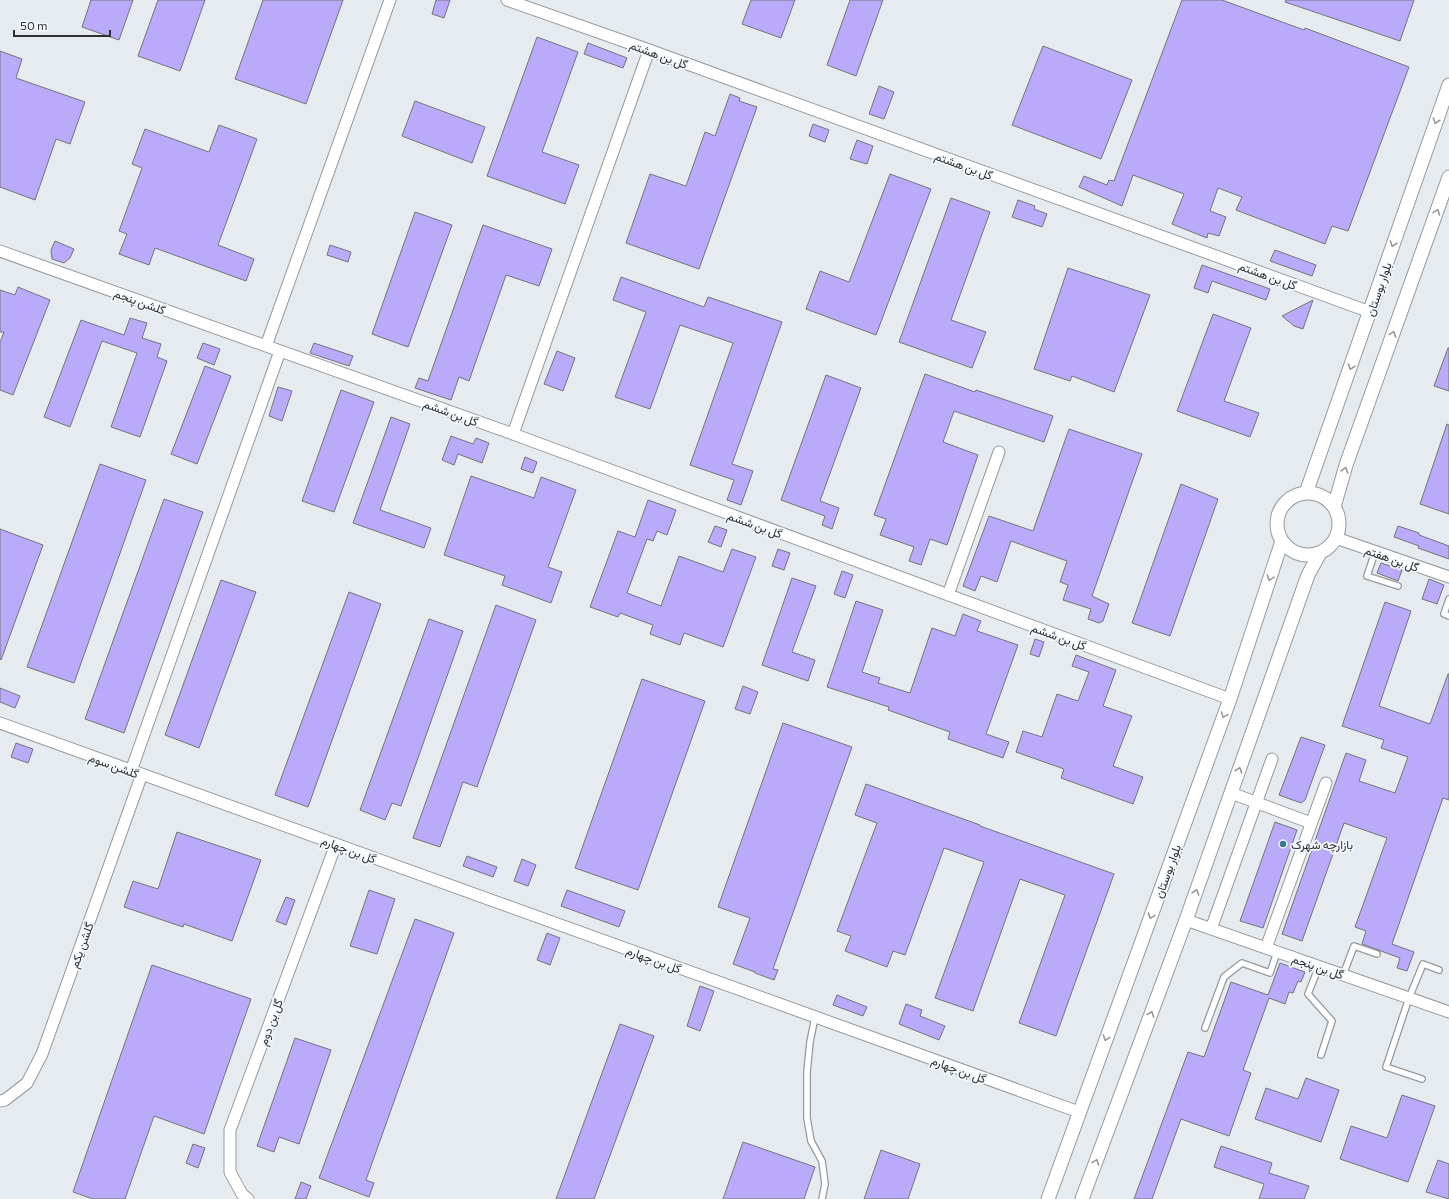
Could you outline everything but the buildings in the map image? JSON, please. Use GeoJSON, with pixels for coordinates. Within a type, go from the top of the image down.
{"type":"FeatureCollection","features":[{"type":"Feature","properties":{"kind":"street"},"geometry":{"type":"LineString","coordinates":[[266,346],[390,0]]}},
{"type":"Feature","properties":{"kind":"street","name":"گل بن هشتم"},"geometry":{"type":"LineString","coordinates":[[507,0],[649,50],[1370,312]]}},
{"type":"Feature","properties":{"kind":"street"},"geometry":{"type":"LineString","coordinates":[[513,434],[649,50]]}},
{"type":"Feature","properties":{"kind":"street","name":"بلوار بوستان"},"geometry":{"type":"LineString","coordinates":[[1306,493],[1449,84]]}},
{"type":"Feature","properties":{"kind":"street"},"geometry":{"type":"LineString","coordinates":[[1334,507],[1346,465],[1449,177]]}},
{"type":"Feature","properties":{"kind":"street","name":"گلشن پنجم"},"geometry":{"type":"LineString","coordinates":[[0,251],[280,351]]}},
{"type":"Feature","properties":{"kind":"street","name":"گل بن ششم"},"geometry":{"type":"LineString","coordinates":[[280,351],[513,434],[1230,699]]}},
{"type":"Feature","properties":{"kind":"street","name":"گلشن یکم"},"geometry":{"type":"LineString","coordinates":[[0,1101],[5,1100],[27,1084],[42,1054],[280,351]]}},
{"type":"Feature","properties":{"kind":"street"},"geometry":{"type":"LineString","coordinates":[[948,595],[999,452]]}},
{"type":"Feature","properties":{"kind":"street"},"geometry":{"type":"LineString","coordinates":[[1306,493],[1322,496],[1334,507],[1338,517],[1339,528],[1336,538],[1329,547],[1320,553],[1310,555],[1299,554],[1289,549],[1282,541],[1278,533],[1278,515],[1282,506],[1289,500],[1297,495],[1306,493]]}},
{"type":"Feature","properties":{"kind":"street","name":"گل بن هفتم"},"geometry":{"type":"LineString","coordinates":[[1336,538],[1449,577]]}},
{"type":"Feature","properties":{"kind":"street","name":"بلوار بوستان"},"geometry":{"type":"LineString","coordinates":[[1048,1199],[1230,699],[1282,541]]}},
{"type":"Feature","properties":{"kind":"street"},"geometry":{"type":"LineString","coordinates":[[1082,1199],[1186,920],[1308,574],[1320,553]]}},
{"type":"Feature","properties":{"kind":"street","name":"گلشن سوم"},"geometry":{"type":"LineString","coordinates":[[0,723],[229,805]]}},
{"type":"Feature","properties":{"kind":"street"},"geometry":{"type":"LineString","coordinates":[[1211,929],[1272,759]]}},
{"type":"Feature","properties":{"kind":"street"},"geometry":{"type":"LineString","coordinates":[[1266,948],[1326,783]]}},
{"type":"Feature","properties":{"kind":"street"},"geometry":{"type":"LineString","coordinates":[[1231,793],[1311,823]]}},
{"type":"Feature","properties":{"kind":"street","name":"گل بن چهارم"},"geometry":{"type":"LineString","coordinates":[[229,805],[1079,1112]]}},
{"type":"Feature","properties":{"kind":"street","name":"گل بن دوم"},"geometry":{"type":"LineString","coordinates":[[248,1199],[242,1194],[230,1172],[230,1130],[336,844]]}},
{"type":"Feature","properties":{"kind":"street","name":"گل بن پنجم"},"geometry":{"type":"LineString","coordinates":[[1186,920],[1449,1012]]}},
{"type":"Feature","properties":{"kind":"lane"},"geometry":{"type":"LineString","coordinates":[[1375,552],[1367,576],[1398,586]]}},
{"type":"Feature","properties":{"kind":"lane"},"geometry":{"type":"LineString","coordinates":[[1449,599],[1444,614],[1449,616]]}},
{"type":"Feature","properties":{"kind":"lane"},"geometry":{"type":"LineString","coordinates":[[1343,975],[1354,946],[1377,954]]}},
{"type":"Feature","properties":{"kind":"lane"},"geometry":{"type":"LineString","coordinates":[[1205,1028],[1224,977],[1242,963],[1270,973],[1277,952]]}},
{"type":"Feature","properties":{"kind":"lane"},"geometry":{"type":"LineString","coordinates":[[1422,1079],[1386,1067],[1409,998],[1423,964],[1439,970]]}},
{"type":"Feature","properties":{"kind":"lane"},"geometry":{"type":"LineString","coordinates":[[1319,966],[1308,994],[1332,1021],[1321,1055]]}},
{"type":"Feature","properties":{"kind":"lane"},"geometry":{"type":"LineString","coordinates":[[815,1017],[810,1042],[808,1064],[807,1118],[811,1141],[822,1161],[825,1184],[822,1199]]}},
{"type":"Feature","properties":{"kind":"place","name":"بازارچه شهرک"},"geometry":{"type":"Point","coordinates":[1283,844]}}]}
